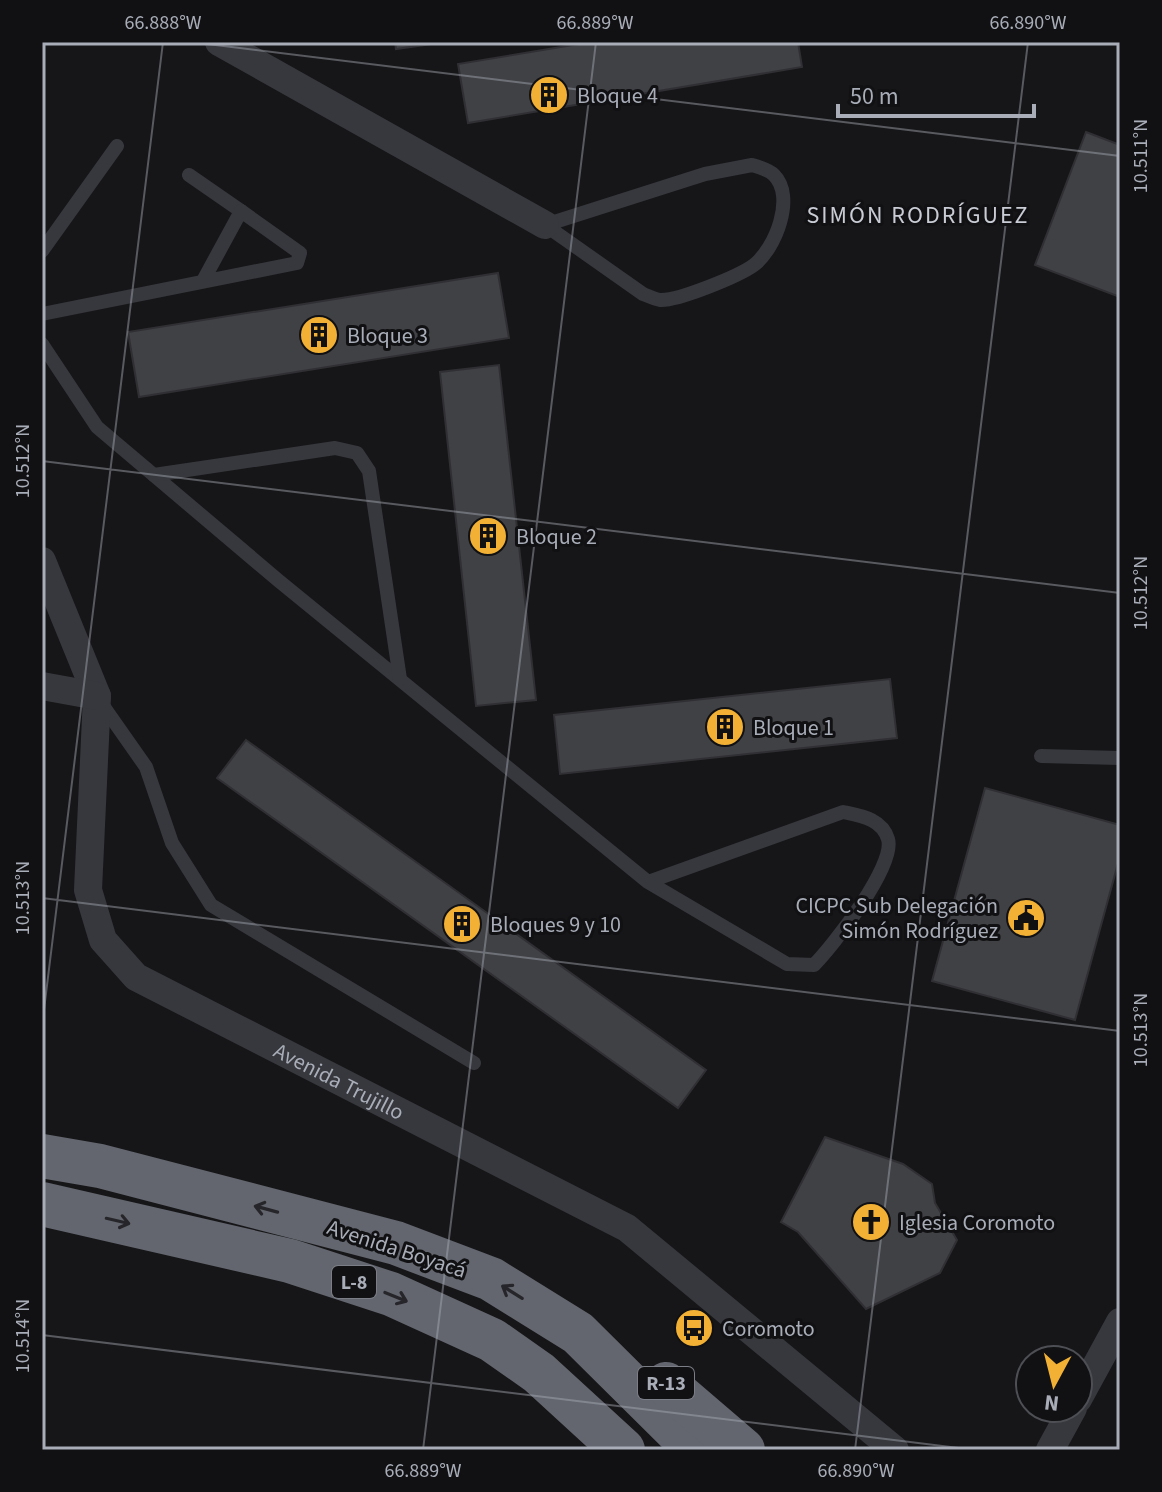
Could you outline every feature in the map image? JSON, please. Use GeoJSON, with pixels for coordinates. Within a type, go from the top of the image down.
{"type":"FeatureCollection","features":[{"type":"Feature","properties":{"kind":"highway","name":"Avenida Boyacá"},"geometry":{"type":"LineString","coordinates":[[42,1156],[100,1166],[396,1243],[491,1279],[578,1333],[696,1450]]}},
{"type":"Feature","properties":{"kind":"highway","name":"Avenida Boyacá"},"geometry":{"type":"LineString","coordinates":[[42,1204],[290,1261],[391,1294],[492,1340],[539,1373],[623,1450]]}},
{"type":"Feature","properties":{"kind":"highway","name":"R-13"},"geometry":{"type":"LineString","coordinates":[[578,1333],[638,1361],[743,1450]]}},
{"type":"Feature","properties":{"kind":"street"},"geometry":{"type":"LineString","coordinates":[[219,42],[545,225]]}},
{"type":"Feature","properties":{"kind":"street","name":"Avenida Trujillo"},"geometry":{"type":"LineString","coordinates":[[42,561],[97,696],[88,890],[103,940],[136,977],[627,1228],[895,1450]]}},
{"type":"Feature","properties":{"kind":"street"},"geometry":{"type":"LineString","coordinates":[[42,686],[97,696]]}},
{"type":"Feature","properties":{"kind":"street"},"geometry":{"type":"LineString","coordinates":[[1094,1370],[1120,1322]]}},
{"type":"Feature","properties":{"kind":"street"},"geometry":{"type":"LineString","coordinates":[[1050,1450],[1064,1424]]}},
{"type":"Feature","properties":{"kind":"lane"},"geometry":{"type":"LineString","coordinates":[[42,251],[117,146]]}},
{"type":"Feature","properties":{"kind":"lane"},"geometry":{"type":"LineString","coordinates":[[752,165],[774,174],[782,188],[781,219],[755,265],[678,297],[659,300],[643,294],[545,225],[705,174],[752,165]]}},
{"type":"Feature","properties":{"kind":"lane"},"geometry":{"type":"LineString","coordinates":[[42,314],[204,279],[297,263],[301,259],[295,248],[189,175]]}},
{"type":"Feature","properties":{"kind":"lane"},"geometry":{"type":"LineString","coordinates":[[204,279],[241,211]]}},
{"type":"Feature","properties":{"kind":"lane"},"geometry":{"type":"LineString","coordinates":[[42,344],[97,427],[154,475],[648,882],[787,964],[814,965],[834,945],[889,856],[888,838],[872,818],[843,812],[648,882]]}},
{"type":"Feature","properties":{"kind":"lane"},"geometry":{"type":"LineString","coordinates":[[154,475],[335,448],[357,453],[369,471],[400,679]]}},
{"type":"Feature","properties":{"kind":"lane"},"geometry":{"type":"LineString","coordinates":[[97,696],[146,767],[172,843],[211,905],[474,1063]]}},
{"type":"Feature","properties":{"kind":"lane"},"geometry":{"type":"LineString","coordinates":[[1041,756],[1120,758]]}},
{"type":"Feature","properties":{"kind":"building"},"geometry":{"type":"Polygon","coordinates":[[[395,42],[446,42],[396,49],[395,42]]]}},
{"type":"Feature","properties":{"kind":"building","name":"Bloque 4"},"geometry":{"type":"Polygon","coordinates":[[[591,42],[798,42],[802,67],[468,123],[458,64],[591,42]]]}},
{"type":"Feature","properties":{"kind":"building"},"geometry":{"type":"Polygon","coordinates":[[[1086,132],[1120,145],[1120,297],[1035,265],[1086,132]]]}},
{"type":"Feature","properties":{"kind":"building","name":"Bloque 3"},"geometry":{"type":"Polygon","coordinates":[[[498,273],[509,338],[139,397],[128,332],[498,273]]]}},
{"type":"Feature","properties":{"kind":"building","name":"Bloque 2"},"geometry":{"type":"Polygon","coordinates":[[[499,365],[536,700],[476,706],[440,372],[499,365]]]}},
{"type":"Feature","properties":{"kind":"building","name":"Bloque 1"},"geometry":{"type":"Polygon","coordinates":[[[890,679],[897,738],[560,774],[554,715],[890,679]]]}},
{"type":"Feature","properties":{"kind":"building","name":"Bloques 9 y 10"},"geometry":{"type":"Polygon","coordinates":[[[246,740],[706,1070],[678,1108],[217,778],[246,740]]]}},
{"type":"Feature","properties":{"kind":"building","name":"CICPC Sub Delegación Simón Rodríguez"},"geometry":{"type":"Polygon","coordinates":[[[985,788],[1120,825],[1120,856],[1075,1020],[932,981],[985,788]]]}},
{"type":"Feature","properties":{"kind":"building"},"geometry":{"type":"Polygon","coordinates":[[[825,1137],[903,1164],[932,1184],[935,1203],[957,1240],[940,1273],[866,1309],[798,1232],[781,1222],[825,1137]]]}},
{"type":"Feature","properties":{"kind":"place","name":"Bloque 4"},"geometry":{"type":"Point","coordinates":[549,95]}},
{"type":"Feature","properties":{"kind":"place","name":"Bloque 3"},"geometry":{"type":"Point","coordinates":[319,335]}},
{"type":"Feature","properties":{"kind":"place","name":"Bloque 2"},"geometry":{"type":"Point","coordinates":[488,536]}},
{"type":"Feature","properties":{"kind":"place","name":"Bloque 1"},"geometry":{"type":"Point","coordinates":[725,727]}},
{"type":"Feature","properties":{"kind":"place","name":"CICPC Sub Delegación Simón Rodríguez"},"geometry":{"type":"Point","coordinates":[1026,918]}},
{"type":"Feature","properties":{"kind":"place","name":"Bloques 9 y 10"},"geometry":{"type":"Point","coordinates":[462,924]}},
{"type":"Feature","properties":{"kind":"place","name":"Iglesia Coromoto"},"geometry":{"type":"Point","coordinates":[871,1222]}},
{"type":"Feature","properties":{"kind":"place","name":"Coromoto"},"geometry":{"type":"Point","coordinates":[694,1328]}},
{"type":"Feature","properties":{"kind":"district","name":"SIMÓN RODRÍGUEZ"},"geometry":{"type":"Point","coordinates":[918,215]}}]}
